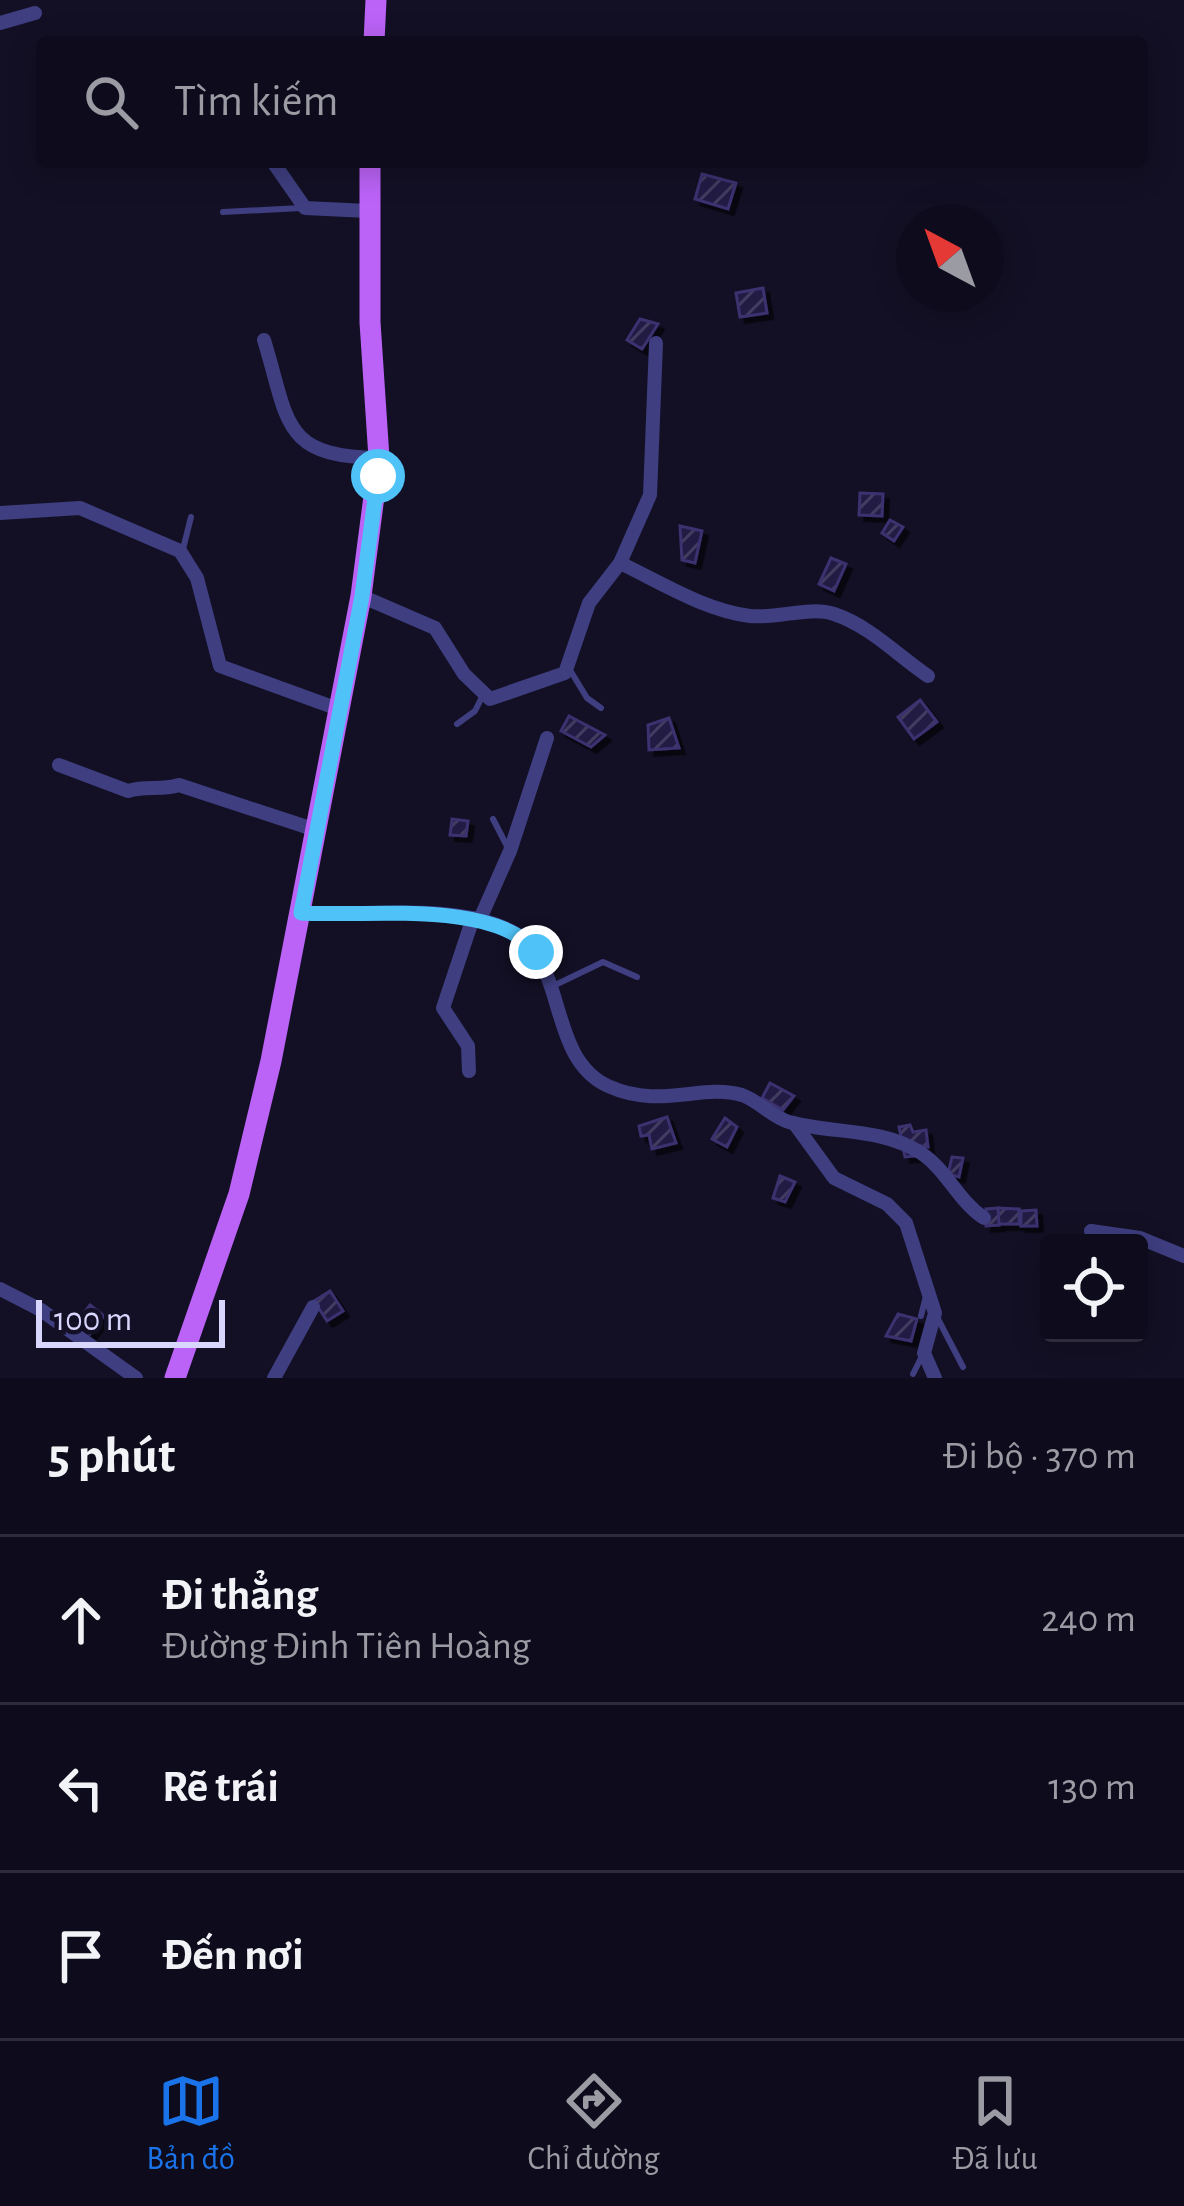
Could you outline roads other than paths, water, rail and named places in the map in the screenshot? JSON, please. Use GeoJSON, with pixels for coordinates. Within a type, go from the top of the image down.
{"type":"FeatureCollection","features":[{"type":"Feature","properties":{"kind":"main road"},"geometry":{"type":"LineString","coordinates":[[374,36],[376,0]]}},
{"type":"Feature","properties":{"kind":"main road"},"geometry":{"type":"LineString","coordinates":[[175,1378],[238,1194],[301,913],[362,596],[379,458],[370,168]]}},
{"type":"Feature","properties":{"kind":"street"},"geometry":{"type":"LineString","coordinates":[[0,22],[35,13]]}},
{"type":"Feature","properties":{"kind":"street"},"geometry":{"type":"LineString","coordinates":[[276,168],[305,208],[368,211]]}},
{"type":"Feature","properties":{"kind":"street"},"geometry":{"type":"LineString","coordinates":[[264,340],[289,428],[327,454],[379,458]]}},
{"type":"Feature","properties":{"kind":"street"},"geometry":{"type":"LineString","coordinates":[[362,596],[435,628],[482,695],[500,698],[569,668],[589,603],[620,563],[650,495],[656,344]]}},
{"type":"Feature","properties":{"kind":"street"},"geometry":{"type":"LineString","coordinates":[[0,513],[84,509],[180,551],[197,578],[220,666],[341,710]]}},
{"type":"Feature","properties":{"kind":"street"},"geometry":{"type":"LineString","coordinates":[[620,563],[715,609],[752,616],[838,615],[873,633],[928,676]]}},
{"type":"Feature","properties":{"kind":"street"},"geometry":{"type":"LineString","coordinates":[[469,1071],[468,1046],[443,1008],[476,918],[510,851],[548,738]]}},
{"type":"Feature","properties":{"kind":"street"},"geometry":{"type":"LineString","coordinates":[[59,765],[128,791],[145,784],[163,790],[178,785],[316,830]]}},
{"type":"Feature","properties":{"kind":"street"},"geometry":{"type":"LineString","coordinates":[[301,913],[476,918],[530,944],[577,1054],[602,1083],[658,1098],[737,1094],[794,1124],[838,1126],[916,1150],[983,1218]]}},
{"type":"Feature","properties":{"kind":"street"},"geometry":{"type":"LineString","coordinates":[[794,1124],[834,1178],[902,1216],[928,1286],[925,1349],[935,1378]]}},
{"type":"Feature","properties":{"kind":"street"},"geometry":{"type":"LineString","coordinates":[[1090,1231],[1140,1238],[1184,1256]]}},
{"type":"Feature","properties":{"kind":"street"},"geometry":{"type":"LineString","coordinates":[[0,1289],[41,1310],[136,1378]]}},
{"type":"Feature","properties":{"kind":"street"},"geometry":{"type":"LineString","coordinates":[[274,1378],[313,1307]]}},
{"type":"Feature","properties":{"kind":"lane"},"geometry":{"type":"LineString","coordinates":[[223,212],[305,208]]}},
{"type":"Feature","properties":{"kind":"lane"},"geometry":{"type":"LineString","coordinates":[[180,551],[188,542],[190,517]]}},
{"type":"Feature","properties":{"kind":"lane"},"geometry":{"type":"LineString","coordinates":[[569,668],[587,698],[602,708]]}},
{"type":"Feature","properties":{"kind":"lane"},"geometry":{"type":"LineString","coordinates":[[457,724],[475,711],[482,695]]}},
{"type":"Feature","properties":{"kind":"lane"},"geometry":{"type":"LineString","coordinates":[[493,819],[510,851]]}},
{"type":"Feature","properties":{"kind":"lane"},"geometry":{"type":"LineString","coordinates":[[550,988],[598,963],[637,977]]}},
{"type":"Feature","properties":{"kind":"lane"},"geometry":{"type":"LineString","coordinates":[[928,1315],[963,1366]]}},
{"type":"Feature","properties":{"kind":"lane"},"geometry":{"type":"LineString","coordinates":[[913,1374],[925,1349]]}}]}
